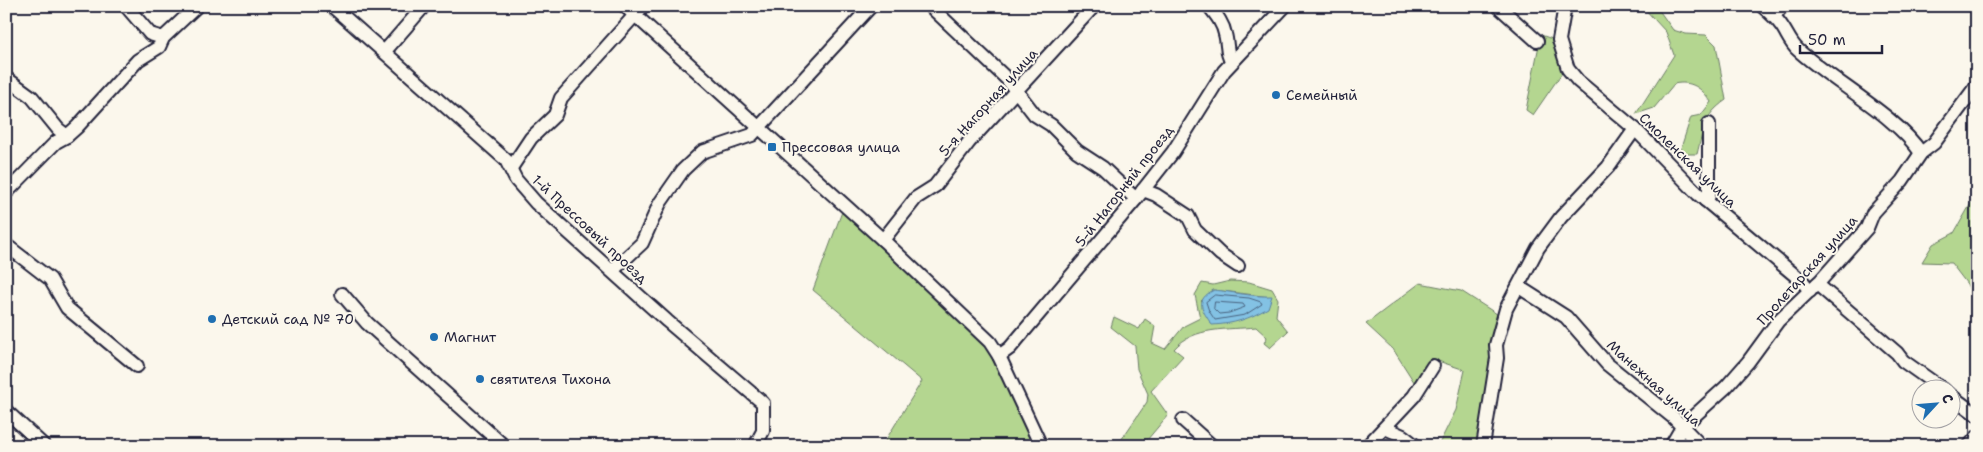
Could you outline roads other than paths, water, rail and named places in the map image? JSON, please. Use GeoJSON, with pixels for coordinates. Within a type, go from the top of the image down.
{"type":"FeatureCollection","features":[{"type":"Feature","properties":{"kind":"street"},"geometry":{"type":"LineString","coordinates":[[126,6],[150,34],[163,38]]}},
{"type":"Feature","properties":{"kind":"street"},"geometry":{"type":"LineString","coordinates":[[6,193],[56,142],[67,136],[138,60],[159,47],[163,38],[198,6]]}},
{"type":"Feature","properties":{"kind":"street","name":"1-й Прессовый проезд"},"geometry":{"type":"LineString","coordinates":[[332,6],[506,160],[516,180],[536,203],[763,403],[763,431],[755,446]]}},
{"type":"Feature","properties":{"kind":"street"},"geometry":{"type":"LineString","coordinates":[[385,51],[424,6]]}},
{"type":"Feature","properties":{"kind":"street"},"geometry":{"type":"LineString","coordinates":[[625,6],[639,11],[990,342],[999,356],[1041,446]]}},
{"type":"Feature","properties":{"kind":"street"},"geometry":{"type":"LineString","coordinates":[[612,271],[642,243],[660,203],[683,170],[702,152],[752,136],[871,6]]}},
{"type":"Feature","properties":{"kind":"street"},"geometry":{"type":"LineString","coordinates":[[930,6],[1007,79],[1035,115],[1051,125],[1078,151],[1140,194],[1156,195],[1188,216],[1195,230],[1220,254],[1238,266]]}},
{"type":"Feature","properties":{"kind":"street","name":"5-я Нагорная улица"},"geometry":{"type":"LineString","coordinates":[[883,240],[916,198],[935,186],[969,142],[1094,6]]}},
{"type":"Feature","properties":{"kind":"street"},"geometry":{"type":"LineString","coordinates":[[1208,6],[1222,26],[1228,58],[1232,62]]}},
{"type":"Feature","properties":{"kind":"street","name":"5-й Нагорный проезд"},"geometry":{"type":"LineString","coordinates":[[999,356],[1010,348],[1140,194],[1172,152],[1232,62],[1285,6]]}},
{"type":"Feature","properties":{"kind":"street"},"geometry":{"type":"LineString","coordinates":[[1498,6],[1537,41]]}},
{"type":"Feature","properties":{"kind":"street","name":"Смоленская улица"},"geometry":{"type":"LineString","coordinates":[[1566,6],[1559,40],[1568,69],[1578,80],[1635,129],[1705,200],[1803,282],[1930,380]]}},
{"type":"Feature","properties":{"kind":"street"},"geometry":{"type":"LineString","coordinates":[[1762,6],[1774,16],[1794,47],[1811,62],[1884,116],[1915,143],[1921,153]]}},
{"type":"Feature","properties":{"kind":"street"},"geometry":{"type":"LineString","coordinates":[[1774,16],[1782,6]]}},
{"type":"Feature","properties":{"kind":"street"},"geometry":{"type":"LineString","coordinates":[[511,168],[531,138],[555,115],[561,98],[639,11]]}},
{"type":"Feature","properties":{"kind":"street"},"geometry":{"type":"LineString","coordinates":[[6,78],[32,97],[58,129],[67,136]]}},
{"type":"Feature","properties":{"kind":"street","name":"Пролетарская улица"},"geometry":{"type":"LineString","coordinates":[[1671,446],[1682,427],[1726,387],[1778,321],[1813,288],[1868,228],[1874,213],[1902,181],[1921,153],[1934,143],[1977,85]]}},
{"type":"Feature","properties":{"kind":"street"},"geometry":{"type":"LineString","coordinates":[[1705,200],[1709,196],[1709,124]]}},
{"type":"Feature","properties":{"kind":"street"},"geometry":{"type":"LineString","coordinates":[[1484,446],[1491,409],[1497,358],[1496,345],[1506,309],[1538,248],[1561,217],[1608,167],[1635,129]]}},
{"type":"Feature","properties":{"kind":"street"},"geometry":{"type":"LineString","coordinates":[[6,245],[50,279],[67,308],[137,366]]}},
{"type":"Feature","properties":{"kind":"street","name":"Манежная улица"},"geometry":{"type":"LineString","coordinates":[[1519,287],[1566,317],[1608,364],[1674,418],[1700,446]]}},
{"type":"Feature","properties":{"kind":"street"},"geometry":{"type":"LineString","coordinates":[[342,294],[366,323],[504,446]]}},
{"type":"Feature","properties":{"kind":"street"},"geometry":{"type":"LineString","coordinates":[[1367,446],[1414,396],[1433,366]]}},
{"type":"Feature","properties":{"kind":"street"},"geometry":{"type":"LineString","coordinates":[[1960,402],[1977,415]]}},
{"type":"Feature","properties":{"kind":"street"},"geometry":{"type":"LineString","coordinates":[[6,411],[44,446]]}},
{"type":"Feature","properties":{"kind":"street"},"geometry":{"type":"LineString","coordinates":[[1183,420],[1212,446]]}},
{"type":"Feature","properties":{"kind":"street"},"geometry":{"type":"LineString","coordinates":[[1385,428],[1416,446]]}},
{"type":"Feature","properties":{"kind":"street"},"geometry":{"type":"LineString","coordinates":[[1969,446],[1977,437]]}},
{"type":"Feature","properties":{"kind":"water"},"geometry":{"type":"Polygon","coordinates":[[[1214,290],[1272,296],[1268,308],[1254,315],[1234,322],[1212,325],[1205,315],[1202,302],[1214,290]]]}},
{"type":"Feature","properties":{"kind":"tram line"},"geometry":{"type":"LineString","coordinates":[[6,420],[35,446]]}},
{"type":"Feature","properties":{"kind":"place","name":"Семейный"},"geometry":{"type":"Point","coordinates":[1276,95]}},
{"type":"Feature","properties":{"kind":"place","name":"Прессовая улица"},"geometry":{"type":"Point","coordinates":[772,147]}},
{"type":"Feature","properties":{"kind":"place","name":"Детский сад № 70"},"geometry":{"type":"Point","coordinates":[212,319]}},
{"type":"Feature","properties":{"kind":"place","name":"Магнит"},"geometry":{"type":"Point","coordinates":[434,337]}},
{"type":"Feature","properties":{"kind":"place","name":"святителя Тихона"},"geometry":{"type":"Point","coordinates":[480,379]}}]}
